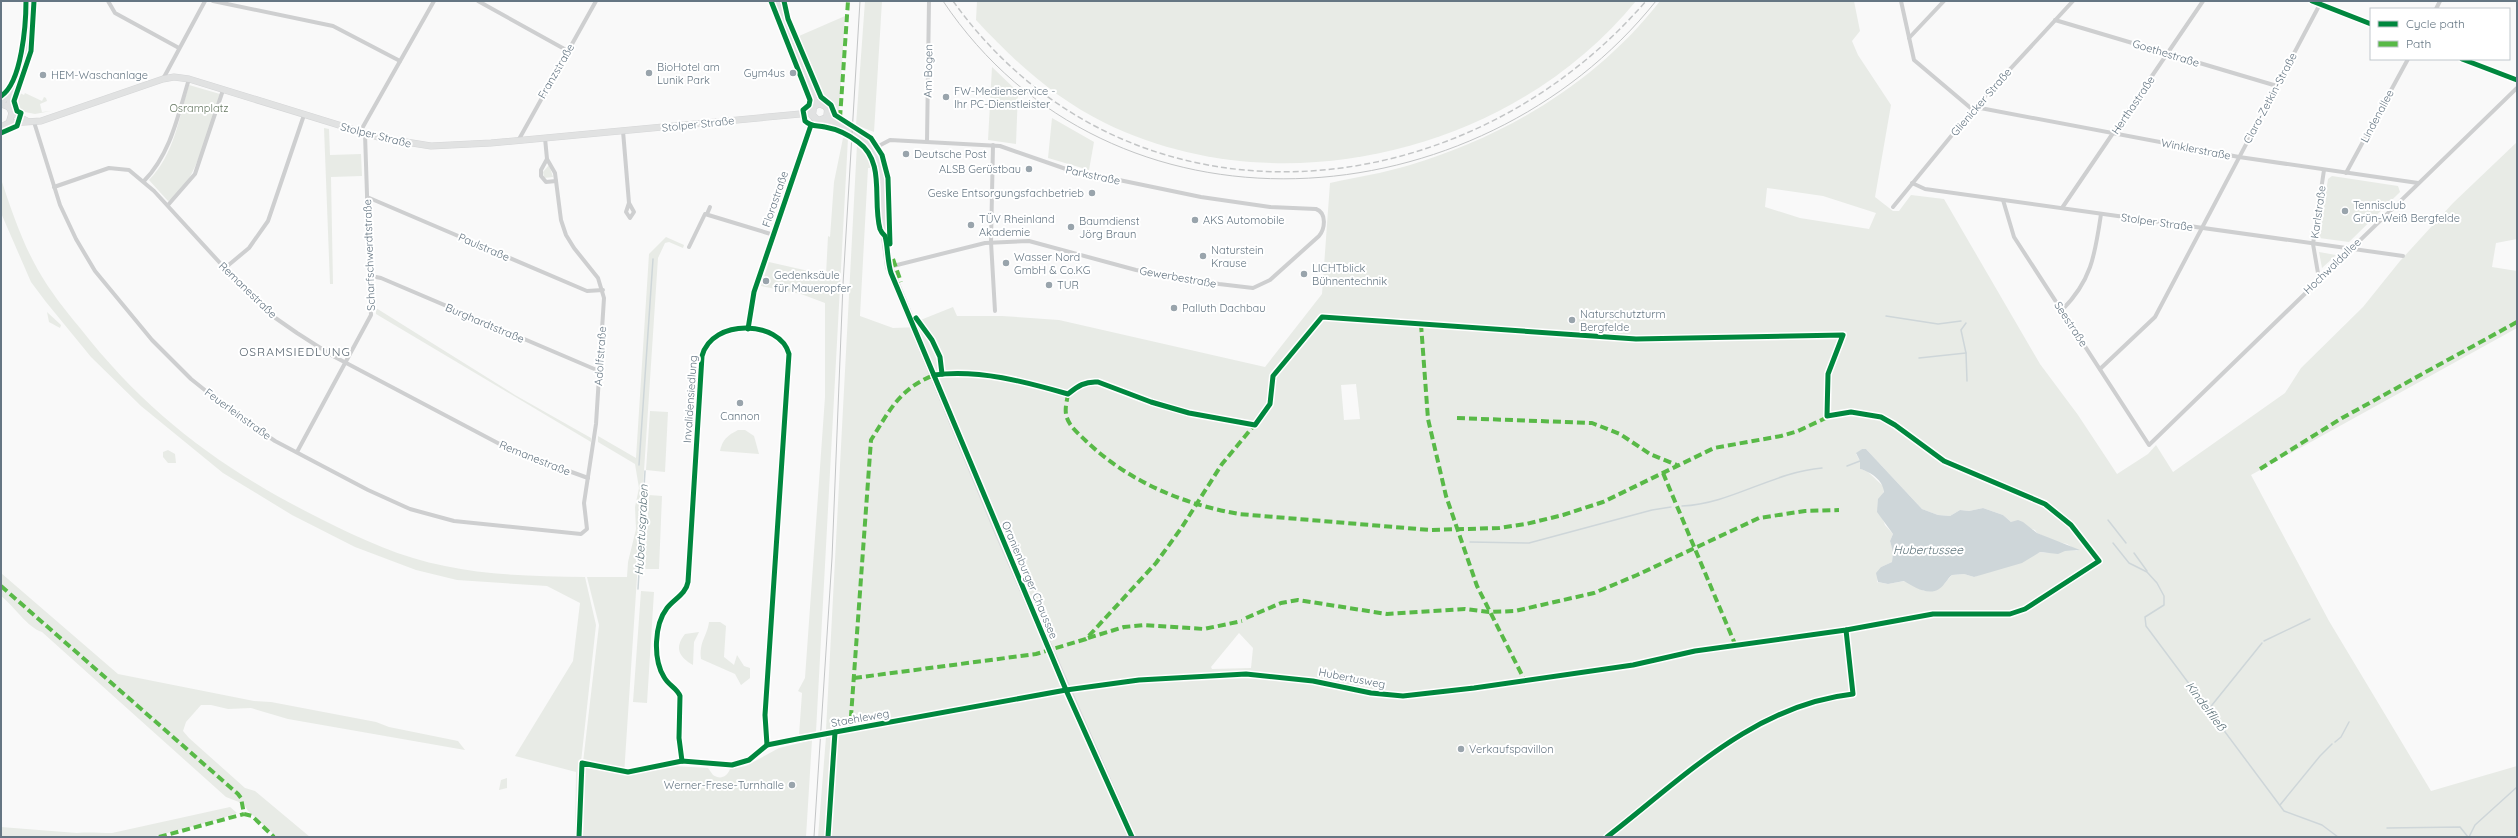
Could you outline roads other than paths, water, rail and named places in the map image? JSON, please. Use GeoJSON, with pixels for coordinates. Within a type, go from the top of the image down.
{"type":"FeatureCollection","features":[{"type":"Feature","properties":{"kind":"main road"},"geometry":{"type":"LineString","coordinates":[[27,122],[12,113],[9,107],[12,89],[28,44],[30,1]]}},
{"type":"Feature","properties":{"kind":"main road"},"geometry":{"type":"LineString","coordinates":[[776,1],[804,68],[828,113],[833,118],[850,127],[873,150]]}},
{"type":"Feature","properties":{"kind":"main road"},"geometry":{"type":"LineString","coordinates":[[2312,1],[2370,24]]}},
{"type":"Feature","properties":{"kind":"main road"},"geometry":{"type":"LineString","coordinates":[[2465,60],[2517,80]]}},
{"type":"Feature","properties":{"kind":"main road"},"geometry":{"type":"LineString","coordinates":[[804,68],[813,113],[823,120],[859,135]]}},
{"type":"Feature","properties":{"kind":"main road","name":"Stolper Straße"},"geometry":{"type":"LineString","coordinates":[[9,123],[34,122],[163,79],[174,77],[189,79],[363,133],[408,144],[431,146],[518,141],[813,113]]}},
{"type":"Feature","properties":{"kind":"main road"},"geometry":{"type":"LineString","coordinates":[[9,107],[1,103],[12,89]]}},
{"type":"Feature","properties":{"kind":"main road"},"geometry":{"type":"LineString","coordinates":[[813,113],[823,104]]}},
{"type":"Feature","properties":{"kind":"main road"},"geometry":{"type":"LineString","coordinates":[[1,127],[9,123],[12,113]]}},
{"type":"Feature","properties":{"kind":"main road"},"geometry":{"type":"LineString","coordinates":[[823,120],[828,113]]}},
{"type":"Feature","properties":{"kind":"main road","name":"Oranienburger Chaussee"},"geometry":{"type":"LineString","coordinates":[[873,150],[884,181],[886,252],[889,267],[1066,690],[1132,837]]}},
{"type":"Feature","properties":{"kind":"street"},"geometry":{"type":"LineString","coordinates":[[108,1],[115,13],[179,48]]}},
{"type":"Feature","properties":{"kind":"street"},"geometry":{"type":"LineString","coordinates":[[163,79],[205,1]]}},
{"type":"Feature","properties":{"kind":"street"},"geometry":{"type":"LineString","coordinates":[[213,1],[333,26],[400,61]]}},
{"type":"Feature","properties":{"kind":"street"},"geometry":{"type":"LineString","coordinates":[[363,133],[400,61],[434,1]]}},
{"type":"Feature","properties":{"kind":"street"},"geometry":{"type":"LineString","coordinates":[[478,1],[568,51]]}},
{"type":"Feature","properties":{"kind":"street","name":"Franzstraße"},"geometry":{"type":"LineString","coordinates":[[518,141],[596,1]]}},
{"type":"Feature","properties":{"kind":"street","name":"Am Bogen"},"geometry":{"type":"LineString","coordinates":[[927,141],[929,1]]}},
{"type":"Feature","properties":{"kind":"street"},"geometry":{"type":"LineString","coordinates":[[1901,1],[1914,60],[1974,108]]}},
{"type":"Feature","properties":{"kind":"street"},"geometry":{"type":"LineString","coordinates":[[1909,38],[1944,1]]}},
{"type":"Feature","properties":{"kind":"street","name":"Glienicker Straße"},"geometry":{"type":"LineString","coordinates":[[1892,207],[1974,108],[2073,1]]}},
{"type":"Feature","properties":{"kind":"street","name":"Herthastraße"},"geometry":{"type":"LineString","coordinates":[[2062,208],[2204,1]]}},
{"type":"Feature","properties":{"kind":"street","name":"Clara-Zetkin-Straße"},"geometry":{"type":"LineString","coordinates":[[2100,369],[2155,317],[2320,4]]}},
{"type":"Feature","properties":{"kind":"street","name":"Goethestraße"},"geometry":{"type":"LineString","coordinates":[[2055,20],[2277,86]]}},
{"type":"Feature","properties":{"kind":"street","name":"Lindenallee"},"geometry":{"type":"LineString","coordinates":[[2346,173],[2407,60]]}},
{"type":"Feature","properties":{"kind":"street"},"geometry":{"type":"LineString","coordinates":[[144,181],[157,167],[166,152],[189,79]]}},
{"type":"Feature","properties":{"kind":"street","name":"Hochwaldallee"},"geometry":{"type":"LineString","coordinates":[[2149,445],[2349,249],[2517,88]]}},
{"type":"Feature","properties":{"kind":"street"},"geometry":{"type":"LineString","coordinates":[[168,205],[195,174],[223,90]]}},
{"type":"Feature","properties":{"kind":"street","name":"Winklerstraße"},"geometry":{"type":"LineString","coordinates":[[1974,108],[2239,157],[2418,183]]}},
{"type":"Feature","properties":{"kind":"street","name":"Florastraße"},"geometry":{"type":"LineString","coordinates":[[756,285],[774,235],[813,113]]}},
{"type":"Feature","properties":{"kind":"street"},"geometry":{"type":"LineString","coordinates":[[224,268],[249,248],[268,221],[304,115]]}},
{"type":"Feature","properties":{"kind":"street","name":"Feuerleinstraße"},"geometry":{"type":"LineString","coordinates":[[34,122],[54,187],[76,239],[92,267],[152,340],[208,393],[255,428],[297,452],[376,495],[418,511],[454,521],[576,533]]}},
{"type":"Feature","properties":{"kind":"street"},"geometry":{"type":"LineString","coordinates":[[623,131],[629,203]]}},
{"type":"Feature","properties":{"kind":"street","name":"Scharfschwerdtstraße"},"geometry":{"type":"LineString","coordinates":[[297,452],[372,315],[363,133]]}},
{"type":"Feature","properties":{"kind":"street"},"geometry":{"type":"LineString","coordinates":[[545,138],[547,159],[541,176],[546,182],[556,181]]}},
{"type":"Feature","properties":{"kind":"street","name":"Parkstraße"},"geometry":{"type":"LineString","coordinates":[[873,150],[889,140],[993,145],[1014,149],[1066,169],[1201,197],[1270,206],[1317,209]]}},
{"type":"Feature","properties":{"kind":"street"},"geometry":{"type":"LineString","coordinates":[[993,145],[991,242],[995,312]]}},
{"type":"Feature","properties":{"kind":"street"},"geometry":{"type":"LineString","coordinates":[[547,159],[553,168],[561,220],[566,235],[574,248],[598,278],[603,290]]}},
{"type":"Feature","properties":{"kind":"street","name":"Remanestraße"},"geometry":{"type":"LineString","coordinates":[[54,187],[113,167],[129,170],[144,181],[168,205],[224,268],[277,319],[346,362],[511,450],[588,478]]}},
{"type":"Feature","properties":{"kind":"street","name":"Karlstraße"},"geometry":{"type":"LineString","coordinates":[[2319,279],[2313,244],[2324,170]]}},
{"type":"Feature","properties":{"kind":"street","name":"Stolper Straße"},"geometry":{"type":"LineString","coordinates":[[1912,183],[1925,189],[2403,256]]}},
{"type":"Feature","properties":{"kind":"street","name":"Paulstraße"},"geometry":{"type":"LineString","coordinates":[[367,197],[587,291],[603,290]]}},
{"type":"Feature","properties":{"kind":"street","name":"Seestraße"},"geometry":{"type":"LineString","coordinates":[[2003,200],[2014,237],[2149,445]]}},
{"type":"Feature","properties":{"kind":"street"},"geometry":{"type":"LineString","coordinates":[[689,247],[703,216],[707,214],[710,207]]}},
{"type":"Feature","properties":{"kind":"street","name":"Gewerbestraße"},"geometry":{"type":"LineString","coordinates":[[889,267],[991,242],[1033,241],[1136,270],[1219,284],[1253,288],[1270,280],[1321,234],[1323,217],[1317,209]]}},
{"type":"Feature","properties":{"kind":"street"},"geometry":{"type":"LineString","coordinates":[[707,214],[774,235]]}},
{"type":"Feature","properties":{"kind":"street"},"geometry":{"type":"LineString","coordinates":[[2062,310],[2080,290],[2092,265],[2101,214]]}},
{"type":"Feature","properties":{"kind":"street","name":"Burghardtstraße"},"geometry":{"type":"LineString","coordinates":[[371,276],[381,278],[599,371]]}},
{"type":"Feature","properties":{"kind":"street","name":"Adolfstraße"},"geometry":{"type":"LineString","coordinates":[[576,533],[584,533],[587,529],[584,503],[596,430],[603,290]]}},
{"type":"Feature","properties":{"kind":"street","name":"Invalidensiedlung"},"geometry":{"type":"LineString","coordinates":[[682,761],[679,738],[680,699],[677,690],[663,676],[659,664],[658,630],[665,611],[686,589],[688,582],[702,356],[711,338],[729,330],[748,329],[773,333],[783,341],[789,354],[766,706],[765,734],[767,746]]}},
{"type":"Feature","properties":{"kind":"street","name":"Hubertusweg"},"geometry":{"type":"LineString","coordinates":[[1066,690],[1139,680],[1246,674],[1313,681],[1387,695],[1411,696],[1633,665]]}},
{"type":"Feature","properties":{"kind":"street","name":"Staehleweg"},"geometry":{"type":"LineString","coordinates":[[664,764],[682,761],[736,765],[749,760],[767,746],[1066,690]]}},
{"type":"Feature","properties":{"kind":"water","name":"Hubertussee"},"geometry":{"type":"Polygon","coordinates":[[[1862,449],[1866,449],[1922,509],[1938,515],[1950,516],[1960,510],[1969,511],[1983,508],[2003,515],[2011,522],[2018,520],[2023,522],[2037,533],[2080,550],[2065,551],[2058,554],[2040,552],[2022,563],[1974,577],[1964,574],[1952,575],[1939,589],[1930,592],[1921,590],[1904,581],[1888,584],[1878,582],[1876,573],[1881,567],[1892,562],[1893,552],[1890,541],[1893,534],[1877,512],[1878,499],[1884,492],[1879,480],[1872,474],[1860,469],[1860,461],[1856,453],[1862,449]]]}},
{"type":"Feature","properties":{"kind":"waterway"},"geometry":{"type":"LineString","coordinates":[[639,465],[653,259]]}},
{"type":"Feature","properties":{"kind":"waterway"},"geometry":{"type":"LineString","coordinates":[[1886,316],[1938,324],[1961,321]]}},
{"type":"Feature","properties":{"kind":"waterway"},"geometry":{"type":"LineString","coordinates":[[1966,323],[1961,330],[1966,353],[1967,381]]}},
{"type":"Feature","properties":{"kind":"waterway"},"geometry":{"type":"LineString","coordinates":[[1919,358],[1966,353]]}},
{"type":"Feature","properties":{"kind":"waterway"},"geometry":{"type":"LineString","coordinates":[[1847,466],[1860,461]]}},
{"type":"Feature","properties":{"kind":"waterway"},"geometry":{"type":"LineString","coordinates":[[1682,506],[1718,500],[1786,475],[1822,468]]}},
{"type":"Feature","properties":{"kind":"waterway","name":"Hubertusgraben"},"geometry":{"type":"LineString","coordinates":[[638,589],[645,471]]}},
{"type":"Feature","properties":{"kind":"waterway"},"geometry":{"type":"LineString","coordinates":[[1470,542],[1529,543],[1652,510],[1671,507]]}},
{"type":"Feature","properties":{"kind":"waterway"},"geometry":{"type":"LineString","coordinates":[[2108,520],[2126,543]]}},
{"type":"Feature","properties":{"kind":"waterway","name":"Kindelfließ"},"geometry":{"type":"LineString","coordinates":[[2113,543],[2129,563],[2147,572],[2157,583],[2164,596],[2164,605],[2145,617],[2146,626],[2284,811],[2322,825],[2338,837]]}},
{"type":"Feature","properties":{"kind":"waterway"},"geometry":{"type":"LineString","coordinates":[[2134,553],[2147,571]]}},
{"type":"Feature","properties":{"kind":"waterway"},"geometry":{"type":"LineString","coordinates":[[2264,641],[2310,619]]}},
{"type":"Feature","properties":{"kind":"waterway"},"geometry":{"type":"LineString","coordinates":[[2208,710],[2262,643]]}},
{"type":"Feature","properties":{"kind":"waterway"},"geometry":{"type":"LineString","coordinates":[[2335,742],[2341,737],[2349,722]]}},
{"type":"Feature","properties":{"kind":"waterway"},"geometry":{"type":"LineString","coordinates":[[2280,805],[2320,756],[2332,744]]}},
{"type":"Feature","properties":{"kind":"waterway"},"geometry":{"type":"LineString","coordinates":[[2469,837],[2475,825],[2517,787]]}},
{"type":"Feature","properties":{"kind":"waterway","name":"Kindelfließ"},"geometry":{"type":"LineString","coordinates":[[2387,828],[2460,827],[2468,837]]}},
{"type":"Feature","properties":{"kind":"tram line"},"geometry":{"type":"LineString","coordinates":[[814,837],[832,558],[843,284],[860,1]]}},
{"type":"Feature","properties":{"kind":"tram line"},"geometry":{"type":"LineString","coordinates":[[943,1],[1015,82],[1100,138],[1195,170],[1296,179],[1396,165],[1493,130],[1581,75],[1656,1]]}},
{"type":"Feature","properties":{"kind":"railway"},"geometry":{"type":"LineString","coordinates":[[953,1],[1025,79],[1109,133],[1200,164],[1296,172],[1392,158],[1485,125],[1571,72],[1646,1]]}},
{"type":"Feature","properties":{"kind":"place","name":"BioHotel am Lunik Park"},"geometry":{"type":"Point","coordinates":[649,73]}},
{"type":"Feature","properties":{"kind":"place","name":"Gym4us"},"geometry":{"type":"Point","coordinates":[793,73]}},
{"type":"Feature","properties":{"kind":"place","name":"HEM-Waschanlage"},"geometry":{"type":"Point","coordinates":[43,75]}},
{"type":"Feature","properties":{"kind":"place","name":"FW-Medienservice - Ihr PC-Dienstleister"},"geometry":{"type":"Point","coordinates":[946,97]}},
{"type":"Feature","properties":{"kind":"place","name":"Deutsche Post"},"geometry":{"type":"Point","coordinates":[906,154]}},
{"type":"Feature","properties":{"kind":"place","name":"ALSB Gerüstbau"},"geometry":{"type":"Point","coordinates":[1029,169]}},
{"type":"Feature","properties":{"kind":"place","name":"Geske Entsorgungsfachbetrieb"},"geometry":{"type":"Point","coordinates":[1092,193]}},
{"type":"Feature","properties":{"kind":"place","name":"Tennisclub Grün-Weiß Bergfelde"},"geometry":{"type":"Point","coordinates":[2345,211]}},
{"type":"Feature","properties":{"kind":"place","name":"AKS Automobile"},"geometry":{"type":"Point","coordinates":[1195,220]}},
{"type":"Feature","properties":{"kind":"place","name":"TÜV Rheinland Akademie"},"geometry":{"type":"Point","coordinates":[971,225]}},
{"type":"Feature","properties":{"kind":"place","name":"Baumdienst Jörg Braun"},"geometry":{"type":"Point","coordinates":[1071,227]}},
{"type":"Feature","properties":{"kind":"place","name":"Naturstein Krause"},"geometry":{"type":"Point","coordinates":[1203,256]}},
{"type":"Feature","properties":{"kind":"place","name":"Wasser Nord GmbH & Co.KG"},"geometry":{"type":"Point","coordinates":[1006,263]}},
{"type":"Feature","properties":{"kind":"place","name":"LICHTblick Bühnentechnik"},"geometry":{"type":"Point","coordinates":[1304,274]}},
{"type":"Feature","properties":{"kind":"place","name":"Gedenksäule für Maueropfer"},"geometry":{"type":"Point","coordinates":[766,281]}},
{"type":"Feature","properties":{"kind":"place","name":"TUR"},"geometry":{"type":"Point","coordinates":[1049,285]}},
{"type":"Feature","properties":{"kind":"place","name":"Palluth Dachbau"},"geometry":{"type":"Point","coordinates":[1174,308]}},
{"type":"Feature","properties":{"kind":"place","name":"Naturschutzturm Bergfelde"},"geometry":{"type":"Point","coordinates":[1572,320]}},
{"type":"Feature","properties":{"kind":"place","name":"Cannon"},"geometry":{"type":"Point","coordinates":[740,403]}},
{"type":"Feature","properties":{"kind":"place","name":"Verkaufspavillon"},"geometry":{"type":"Point","coordinates":[1461,749]}},
{"type":"Feature","properties":{"kind":"place","name":"Werner-Frese-Turnhalle"},"geometry":{"type":"Point","coordinates":[792,785]}},
{"type":"Feature","properties":{"kind":"district","name":"OSRAMSIEDLUNG"},"geometry":{"type":"Point","coordinates":[295,351]}},
{"type":"Feature","properties":{"kind":"park label","name":"Osramplatz"},"geometry":{"type":"Point","coordinates":[199,108]}}]}
